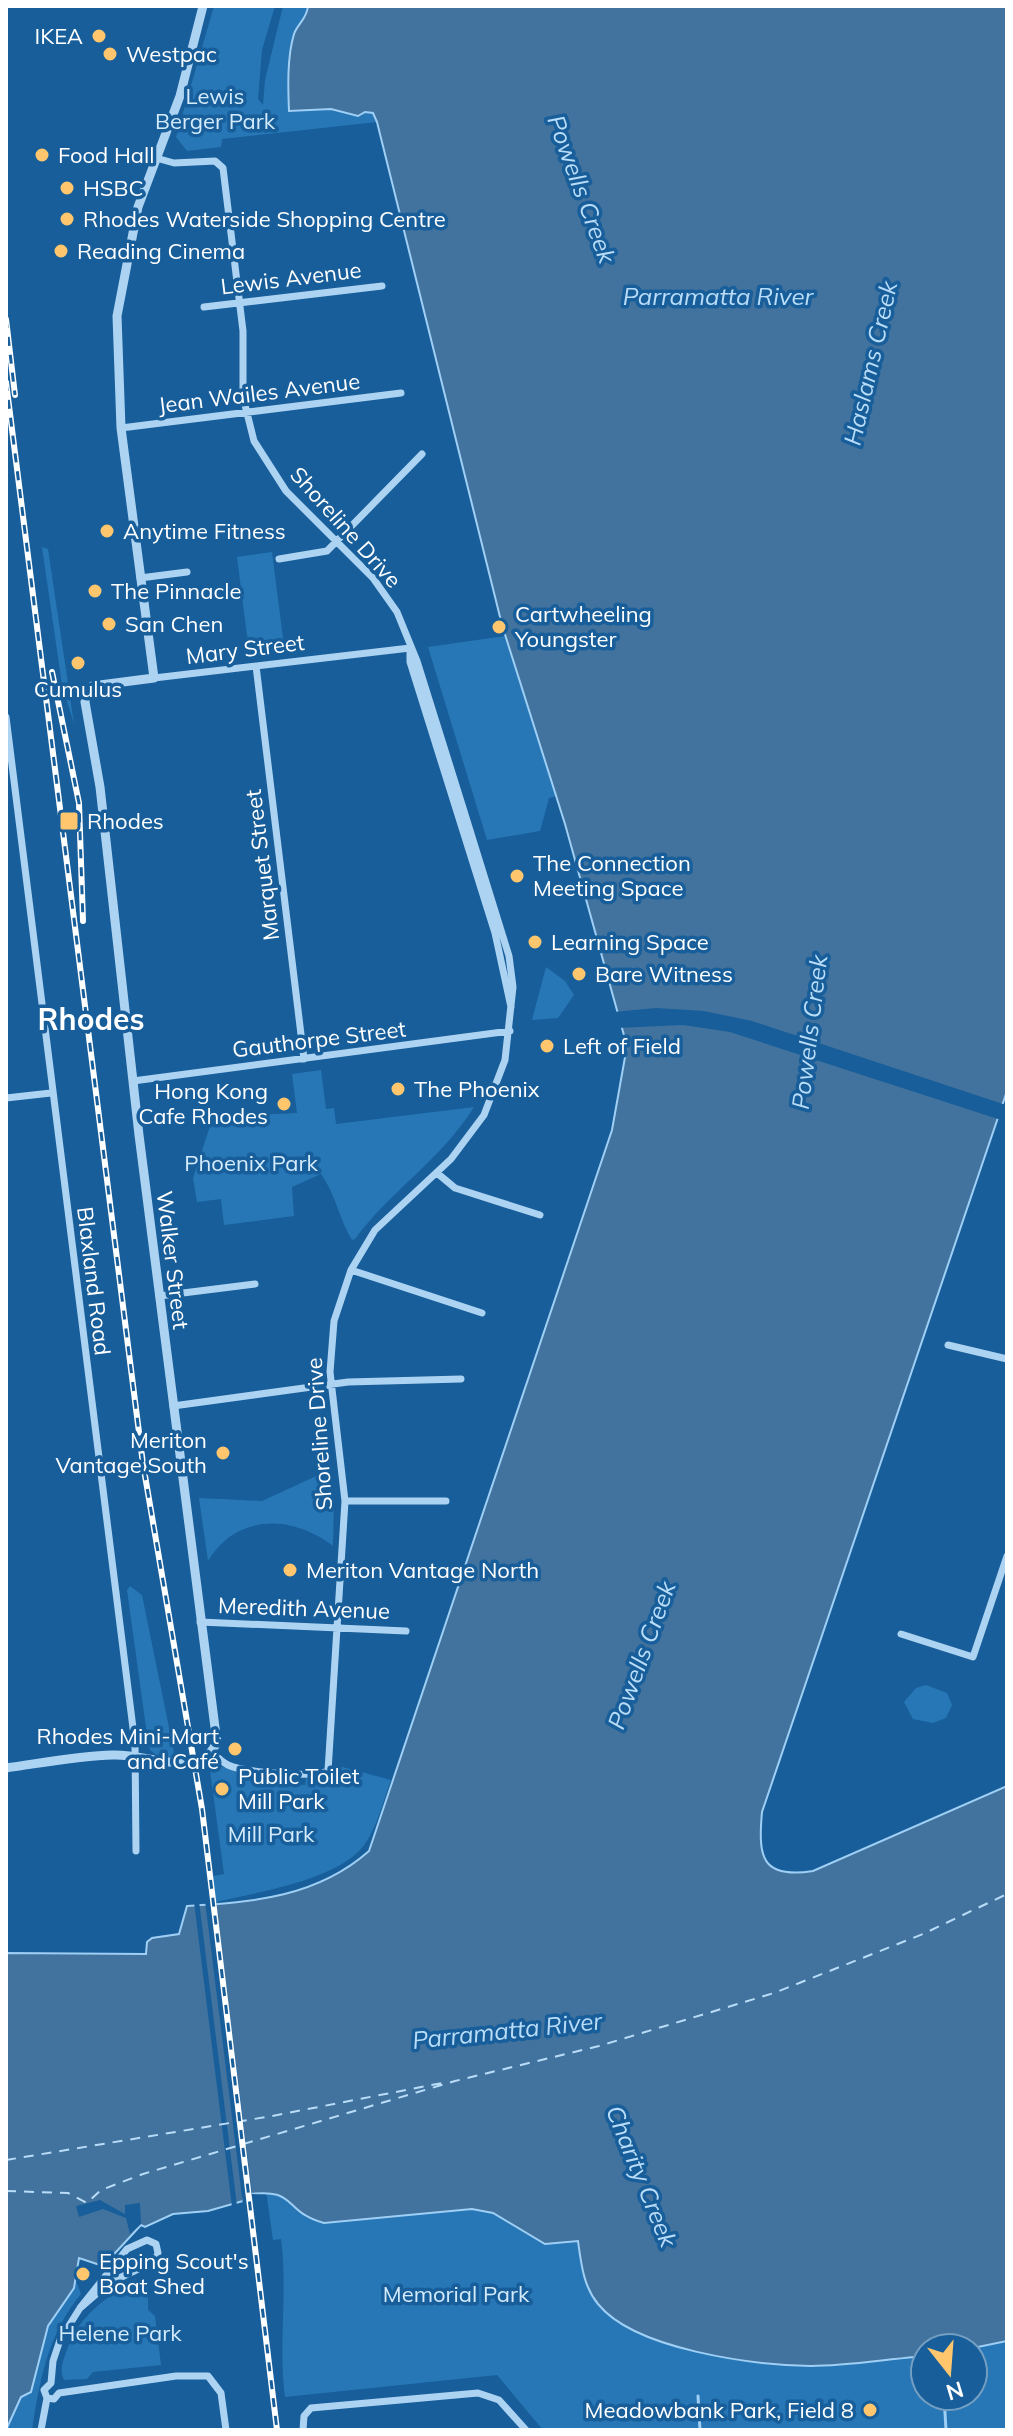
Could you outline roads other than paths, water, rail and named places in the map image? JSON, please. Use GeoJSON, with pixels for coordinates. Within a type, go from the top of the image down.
{"type":"FeatureCollection","features":[{"type":"Feature","properties":{"kind":"street"},"geometry":{"type":"LineString","coordinates":[[154,678],[121,428],[116,338],[121,289],[138,207],[188,71],[203,6]]}},
{"type":"Feature","properties":{"kind":"street","name":"Shoreline Drive"},"geometry":{"type":"LineString","coordinates":[[156,158],[174,163],[215,161],[223,168],[240,302],[246,412],[254,441],[273,473],[384,592],[410,648],[410,662],[495,933],[511,1007],[505,1060],[491,1101],[462,1146],[437,1173],[387,1215],[351,1270],[342,1291],[332,1334],[331,1384],[345,1501],[328,1771],[311,1774],[241,1768],[228,1765],[213,1753]]}},
{"type":"Feature","properties":{"kind":"street","name":"Lewis Avenue"},"geometry":{"type":"LineString","coordinates":[[204,307],[382,286]]}},
{"type":"Feature","properties":{"kind":"street","name":"Jean Wailes Avenue"},"geometry":{"type":"LineString","coordinates":[[121,428],[401,393]]}},
{"type":"Feature","properties":{"kind":"street"},"geometry":{"type":"LineString","coordinates":[[279,559],[324,552],[337,543],[422,454]]}},
{"type":"Feature","properties":{"kind":"street"},"geometry":{"type":"LineString","coordinates":[[140,578],[187,572]]}},
{"type":"Feature","properties":{"kind":"street","name":"Mary Street"},"geometry":{"type":"LineString","coordinates":[[87,691],[94,686],[154,678],[410,648]]}},
{"type":"Feature","properties":{"kind":"street","name":"Marquet Street"},"geometry":{"type":"LineString","coordinates":[[256,666],[304,1059]]}},
{"type":"Feature","properties":{"kind":"street","name":"Walker Street"},"geometry":{"type":"LineString","coordinates":[[87,691],[85,709],[100,787],[159,1296],[217,1733],[213,1753]]}},
{"type":"Feature","properties":{"kind":"street","name":"Blaxland Road"},"geometry":{"type":"LineString","coordinates":[[6,717],[136,1759],[136,1851]]}},
{"type":"Feature","properties":{"kind":"street","name":"Gauthorpe Street"},"geometry":{"type":"LineString","coordinates":[[133,1081],[510,1031]]}},
{"type":"Feature","properties":{"kind":"street"},"geometry":{"type":"LineString","coordinates":[[6,1098],[51,1093]]}},
{"type":"Feature","properties":{"kind":"street"},"geometry":{"type":"LineString","coordinates":[[437,1173],[455,1188],[540,1215]]}},
{"type":"Feature","properties":{"kind":"street"},"geometry":{"type":"LineString","coordinates":[[351,1270],[482,1313]]}},
{"type":"Feature","properties":{"kind":"street"},"geometry":{"type":"LineString","coordinates":[[159,1296],[255,1284]]}},
{"type":"Feature","properties":{"kind":"street"},"geometry":{"type":"LineString","coordinates":[[948,1345],[1007,1359]]}},
{"type":"Feature","properties":{"kind":"street"},"geometry":{"type":"LineString","coordinates":[[173,1406],[331,1384],[461,1379]]}},
{"type":"Feature","properties":{"kind":"street"},"geometry":{"type":"LineString","coordinates":[[345,1501],[446,1501]]}},
{"type":"Feature","properties":{"kind":"street"},"geometry":{"type":"LineString","coordinates":[[901,1634],[973,1657],[1007,1556]]}},
{"type":"Feature","properties":{"kind":"street","name":"Meredith Avenue"},"geometry":{"type":"LineString","coordinates":[[200,1622],[406,1631]]}},
{"type":"Feature","properties":{"kind":"street"},"geometry":{"type":"LineString","coordinates":[[6,1768],[113,1755],[184,1763],[203,1759],[213,1753]]}},
{"type":"Feature","properties":{"kind":"street"},"geometry":{"type":"LineString","coordinates":[[41,2430],[47,2398],[44,2390],[51,2383],[56,2350],[80,2308],[130,2246],[150,2240],[158,2247],[158,2256],[109,2283],[80,2308]]}},
{"type":"Feature","properties":{"kind":"street"},"geometry":{"type":"LineString","coordinates":[[47,2398],[54,2399],[59,2393],[176,2376],[208,2376],[221,2393],[226,2430]]}},
{"type":"Feature","properties":{"kind":"street"},"geometry":{"type":"LineString","coordinates":[[51,2383],[57,2386],[59,2393]]}},
{"type":"Feature","properties":{"kind":"street"},"geometry":{"type":"LineString","coordinates":[[303,2430],[303,2419],[308,2410],[478,2393],[499,2400],[526,2430]]}},
{"type":"Feature","properties":{"kind":"water","name":"Parramatta River"},"geometry":{"type":"Polygon","coordinates":[[[308,6],[1007,6],[1007,1091],[762,1812],[761,1841],[766,1861],[773,1868],[796,1873],[813,1871],[1007,1786],[1007,2341],[989,2345],[989,2332],[909,2332],[909,2358],[824,2366],[759,2362],[697,2352],[667,2344],[615,2320],[593,2297],[586,2282],[578,2241],[545,2244],[493,2213],[472,2209],[324,2223],[310,2218],[282,2197],[261,2193],[243,2195],[243,2201],[208,2211],[173,2214],[145,2227],[141,2225],[103,2266],[79,2258],[74,2288],[48,2326],[31,2392],[21,2397],[6,2430],[6,1953],[146,1954],[147,1942],[152,1938],[179,1934],[187,1906],[260,1899],[306,1888],[349,1866],[369,1851],[612,1130],[627,1046],[565,824],[502,625],[377,122],[373,113],[365,112],[358,116],[331,109],[289,111],[288,72],[292,43],[308,6]]]}},
{"type":"Feature","properties":{"kind":"waterway","name":"Charity Creek"},"geometry":{"type":"LineString","coordinates":[[698,2396],[700,2430]]}},
{"type":"Feature","properties":{"kind":"waterway"},"geometry":{"type":"LineString","coordinates":[[945,2412],[946,2430]]}},
{"type":"Feature","properties":{"kind":"railway"},"geometry":{"type":"LineString","coordinates":[[6,319],[15,395]]}},
{"type":"Feature","properties":{"kind":"railway"},"geometry":{"type":"LineString","coordinates":[[6,382],[143,1464],[202,1809],[277,2430]]}},
{"type":"Feature","properties":{"kind":"railway"},"geometry":{"type":"LineString","coordinates":[[52,672],[79,803],[83,921]]}},
{"type":"Feature","properties":{"kind":"place","name":"IKEA"},"geometry":{"type":"Point","coordinates":[99,36]}},
{"type":"Feature","properties":{"kind":"place","name":"Westpac"},"geometry":{"type":"Point","coordinates":[110,54]}},
{"type":"Feature","properties":{"kind":"place","name":"Food Hall"},"geometry":{"type":"Point","coordinates":[42,155]}},
{"type":"Feature","properties":{"kind":"place","name":"HSBC"},"geometry":{"type":"Point","coordinates":[67,188]}},
{"type":"Feature","properties":{"kind":"place","name":"Rhodes Waterside Shopping Centre"},"geometry":{"type":"Point","coordinates":[67,219]}},
{"type":"Feature","properties":{"kind":"place","name":"Reading Cinema"},"geometry":{"type":"Point","coordinates":[61,251]}},
{"type":"Feature","properties":{"kind":"place","name":"Anytime Fitness"},"geometry":{"type":"Point","coordinates":[107,531]}},
{"type":"Feature","properties":{"kind":"place","name":"The Pinnacle"},"geometry":{"type":"Point","coordinates":[95,591]}},
{"type":"Feature","properties":{"kind":"place","name":"San Chen"},"geometry":{"type":"Point","coordinates":[109,624]}},
{"type":"Feature","properties":{"kind":"place","name":"Cartwheeling Youngster"},"geometry":{"type":"Point","coordinates":[499,627]}},
{"type":"Feature","properties":{"kind":"place","name":"Cumulus"},"geometry":{"type":"Point","coordinates":[78,663]}},
{"type":"Feature","properties":{"kind":"place","name":"Rhodes"},"geometry":{"type":"Point","coordinates":[69,821]}},
{"type":"Feature","properties":{"kind":"place","name":"The Connection Meeting Space"},"geometry":{"type":"Point","coordinates":[517,876]}},
{"type":"Feature","properties":{"kind":"place","name":"Learning Space"},"geometry":{"type":"Point","coordinates":[535,942]}},
{"type":"Feature","properties":{"kind":"place","name":"Bare Witness"},"geometry":{"type":"Point","coordinates":[579,974]}},
{"type":"Feature","properties":{"kind":"place","name":"Left of Field"},"geometry":{"type":"Point","coordinates":[547,1046]}},
{"type":"Feature","properties":{"kind":"place","name":"The Phoenix"},"geometry":{"type":"Point","coordinates":[398,1089]}},
{"type":"Feature","properties":{"kind":"place","name":"Hong Kong Cafe Rhodes"},"geometry":{"type":"Point","coordinates":[284,1104]}},
{"type":"Feature","properties":{"kind":"place","name":"Meriton Vantage South"},"geometry":{"type":"Point","coordinates":[223,1453]}},
{"type":"Feature","properties":{"kind":"place","name":"Meriton Vantage North"},"geometry":{"type":"Point","coordinates":[290,1570]}},
{"type":"Feature","properties":{"kind":"place","name":"Rhodes Mini-Mart and Café"},"geometry":{"type":"Point","coordinates":[235,1749]}},
{"type":"Feature","properties":{"kind":"place","name":"Public Toilet Mill Park"},"geometry":{"type":"Point","coordinates":[222,1789]}},
{"type":"Feature","properties":{"kind":"place","name":"Epping Scout's Boat Shed"},"geometry":{"type":"Point","coordinates":[83,2274]}},
{"type":"Feature","properties":{"kind":"place","name":"Meadowbank Park, Field 8"},"geometry":{"type":"Point","coordinates":[870,2410]}},
{"type":"Feature","properties":{"kind":"district","name":"Rhodes"},"geometry":{"type":"Point","coordinates":[91,1019]}},
{"type":"Feature","properties":{"kind":"park label","name":"Lewis Berger Park"},"geometry":{"type":"Point","coordinates":[215,108]}},
{"type":"Feature","properties":{"kind":"park label","name":"Phoenix Park"},"geometry":{"type":"Point","coordinates":[251,1163]}},
{"type":"Feature","properties":{"kind":"park label","name":"Mill Park"},"geometry":{"type":"Point","coordinates":[271,1834]}},
{"type":"Feature","properties":{"kind":"park label","name":"Memorial Park"},"geometry":{"type":"Point","coordinates":[456,2294]}},
{"type":"Feature","properties":{"kind":"park label","name":"Helene Park"},"geometry":{"type":"Point","coordinates":[120,2333]}},
{"type":"Feature","properties":{"kind":"water label","name":"Powells Creek"},"geometry":{"type":"Point","coordinates":[582,189]}},
{"type":"Feature","properties":{"kind":"water label","name":"Haslams Creek"},"geometry":{"type":"Point","coordinates":[870,363]}},
{"type":"Feature","properties":{"kind":"water label","name":"Powells Creek"},"geometry":{"type":"Point","coordinates":[809,1032]}},
{"type":"Feature","properties":{"kind":"water label","name":"Powells Creek"},"geometry":{"type":"Point","coordinates":[641,1655]}}]}
